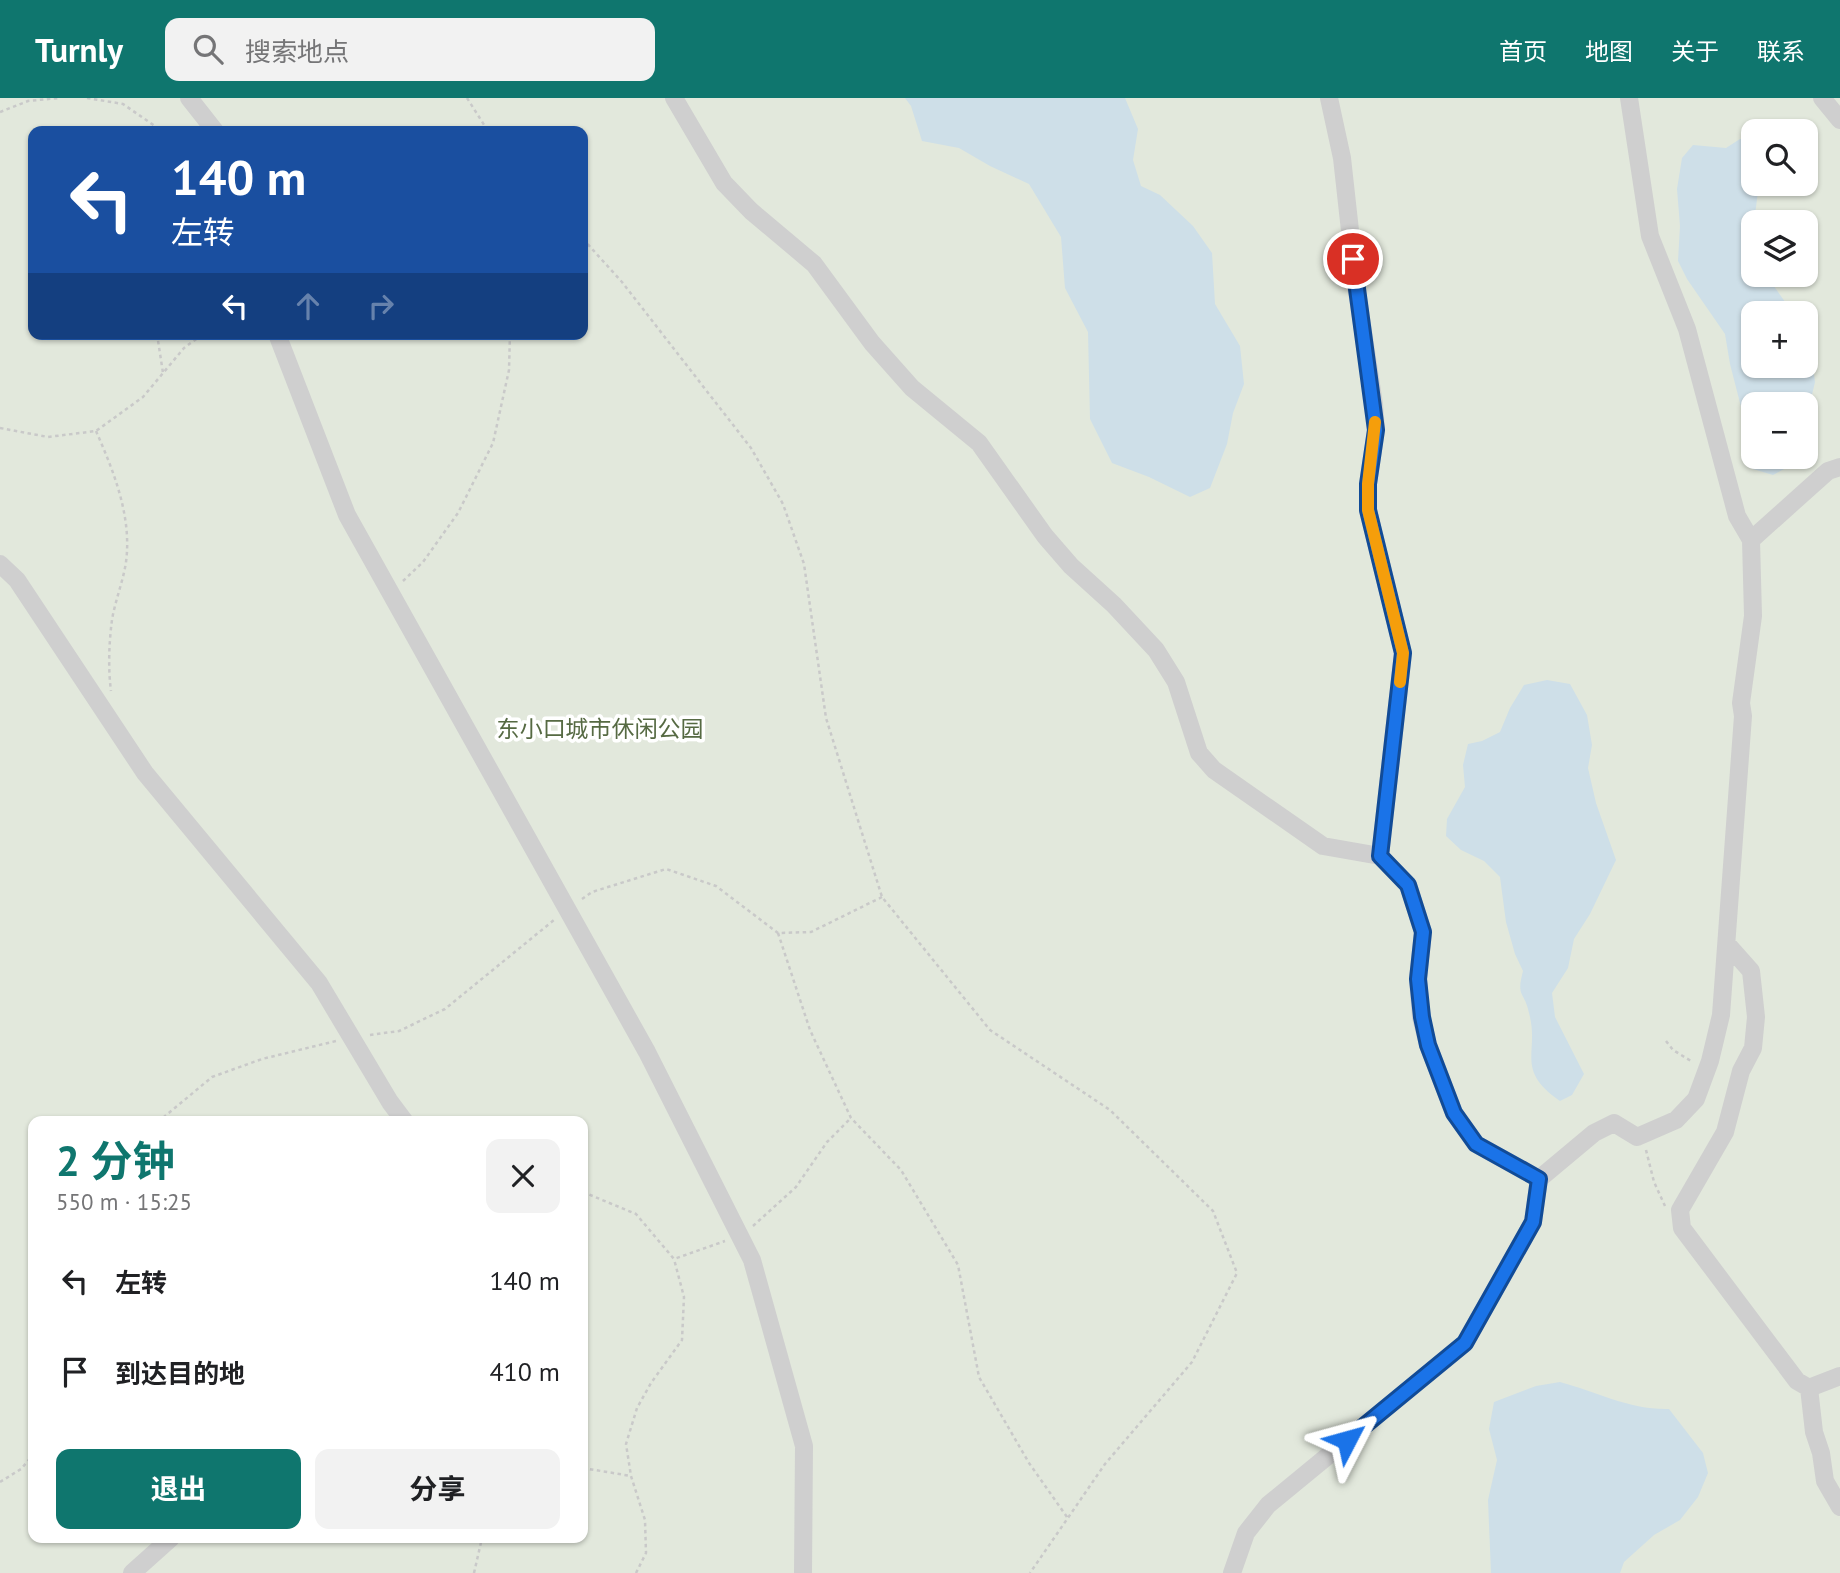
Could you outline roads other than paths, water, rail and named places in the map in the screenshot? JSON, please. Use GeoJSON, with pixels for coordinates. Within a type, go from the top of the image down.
{"type":"FeatureCollection","features":[{"type":"Feature","properties":{"kind":"street"},"geometry":{"type":"LineString","coordinates":[[189,98],[211,126]]}},
{"type":"Feature","properties":{"kind":"street"},"geometry":{"type":"LineString","coordinates":[[674,98],[724,183],[751,211],[814,264],[872,343],[912,388],[979,443],[1045,536],[1071,566],[1114,605],[1156,650],[1176,682],[1199,753],[1214,771],[1323,846],[1380,856],[1408,885],[1423,932],[1418,979],[1422,1017],[1428,1045],[1454,1113],[1476,1144],[1539,1179]]}},
{"type":"Feature","properties":{"kind":"street"},"geometry":{"type":"LineString","coordinates":[[1329,98],[1342,158],[1356,285],[1374,404],[1376,430],[1368,484],[1368,510],[1403,653],[1380,856]]}},
{"type":"Feature","properties":{"kind":"street"},"geometry":{"type":"LineString","coordinates":[[1233,1573],[1246,1533],[1268,1505],[1465,1343],[1533,1222],[1539,1179],[1594,1133],[1614,1123],[1637,1137],[1676,1120],[1696,1099],[1705,1075],[1721,1015],[1743,716],[1741,703],[1753,616],[1751,540],[1737,516],[1687,329],[1650,236],[1629,98]]}},
{"type":"Feature","properties":{"kind":"street"},"geometry":{"type":"LineString","coordinates":[[1822,98],[1840,120]]}},
{"type":"Feature","properties":{"kind":"street"},"geometry":{"type":"LineString","coordinates":[[279,340],[347,515],[569,908],[647,1052],[752,1260],[804,1446],[803,1573]]}},
{"type":"Feature","properties":{"kind":"street"},"geometry":{"type":"LineString","coordinates":[[1751,540],[1828,471],[1840,467]]}},
{"type":"Feature","properties":{"kind":"street"},"geometry":{"type":"LineString","coordinates":[[0,565],[17,580],[145,774],[319,983],[400,1116]]}},
{"type":"Feature","properties":{"kind":"street"},"geometry":{"type":"LineString","coordinates":[[1727,944],[1751,971],[1756,1017],[1753,1048],[1741,1071],[1725,1132],[1680,1210],[1682,1228],[1797,1381],[1809,1388]]}},
{"type":"Feature","properties":{"kind":"street"},"geometry":{"type":"LineString","coordinates":[[1809,1388],[1840,1376]]}},
{"type":"Feature","properties":{"kind":"street"},"geometry":{"type":"LineString","coordinates":[[1809,1388],[1814,1432],[1821,1453],[1825,1481],[1840,1507]]}},
{"type":"Feature","properties":{"kind":"street"},"geometry":{"type":"LineString","coordinates":[[132,1573],[165,1543]]}},
{"type":"Feature","properties":{"kind":"park label","name":"东小口城市休闲公园"},"geometry":{"type":"Point","coordinates":[600,728]}}]}
